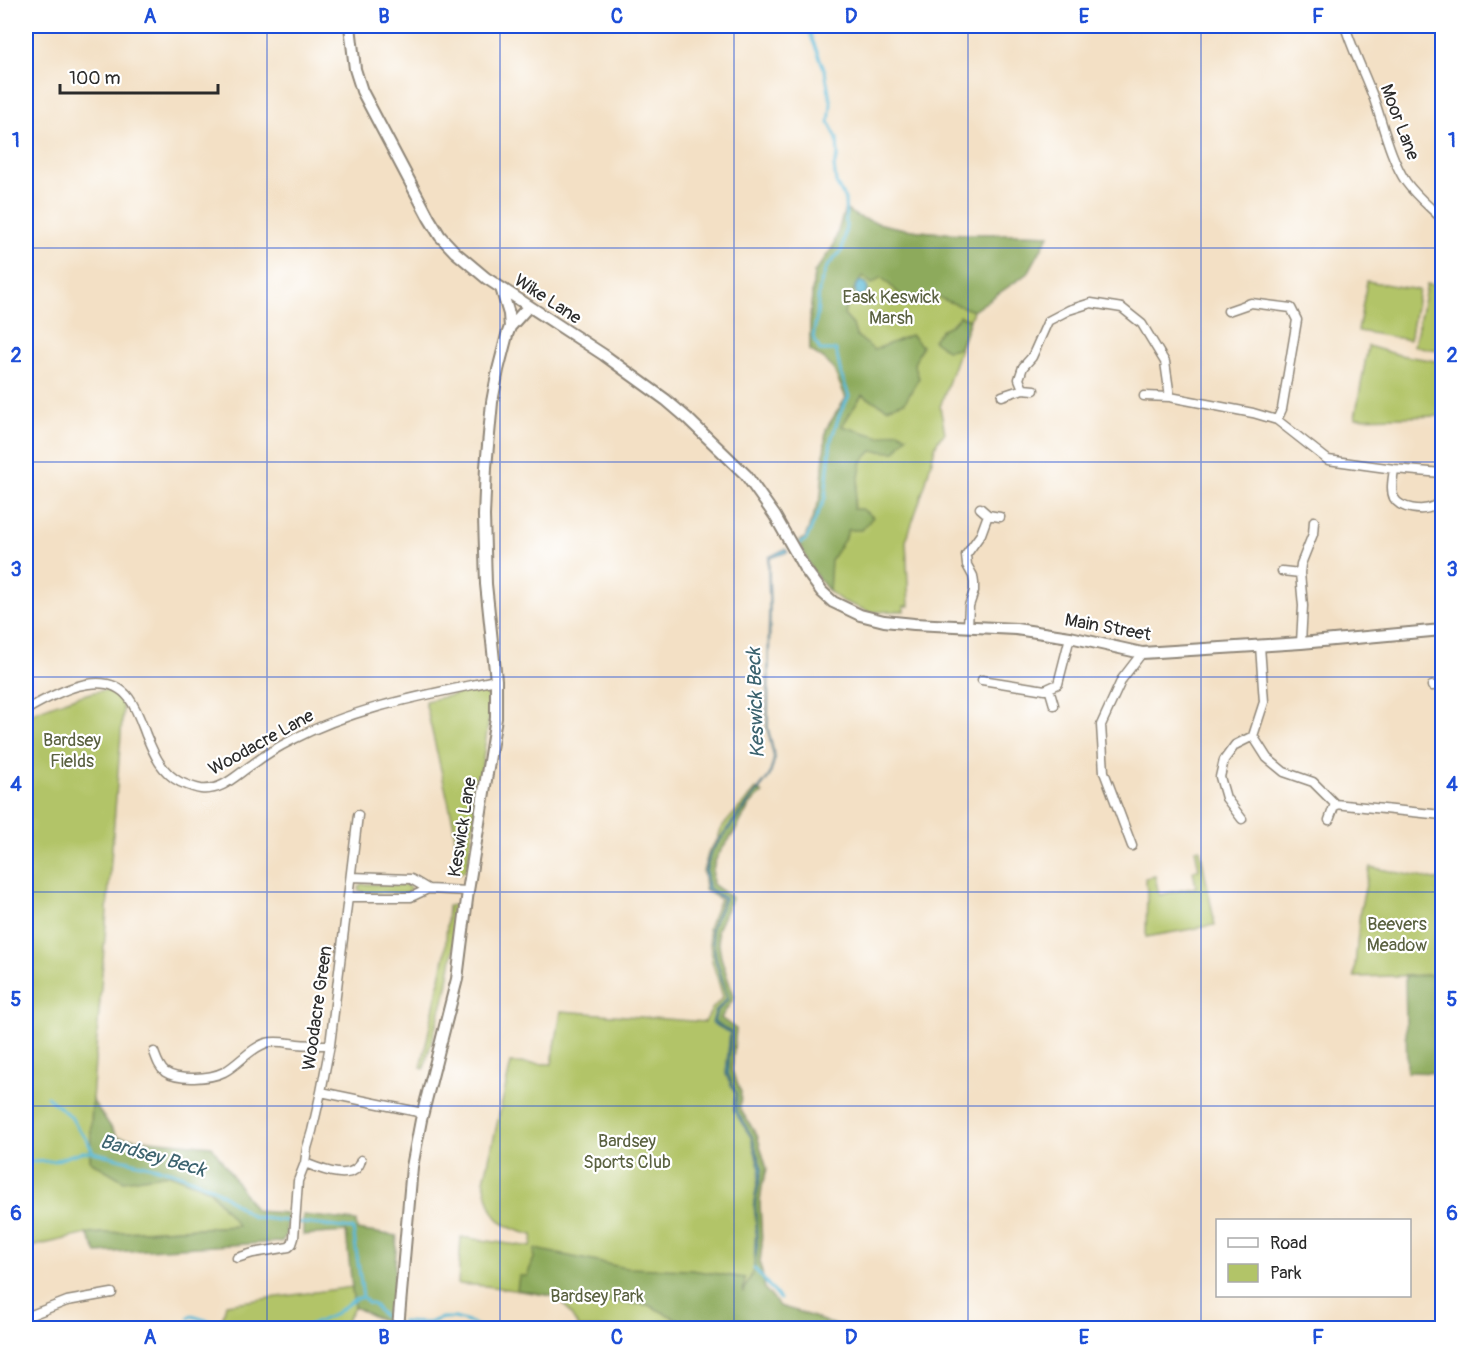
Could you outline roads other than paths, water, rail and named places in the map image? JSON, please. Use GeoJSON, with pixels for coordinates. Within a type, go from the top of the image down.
{"type":"FeatureCollection","features":[{"type":"Feature","properties":{"kind":"street","name":"Wike Lane"},"geometry":{"type":"LineString","coordinates":[[350,26],[355,69],[362,91],[429,218],[441,236],[455,252],[501,288],[640,381],[687,418],[746,475],[775,516],[796,554]]}},
{"type":"Feature","properties":{"kind":"street","name":"Moor Lane"},"geometry":{"type":"LineString","coordinates":[[1345,26],[1401,172],[1419,197],[1443,219]]}},
{"type":"Feature","properties":{"kind":"street","name":"Keswick Lane"},"geometry":{"type":"LineString","coordinates":[[399,1329],[410,1178],[423,1113],[457,979],[468,891],[496,718],[496,680],[486,584],[484,516],[492,402],[510,327],[509,314],[501,288]]}},
{"type":"Feature","properties":{"kind":"street"},"geometry":{"type":"LineString","coordinates":[[1228,311],[1251,298],[1291,308],[1297,320],[1282,409],[1276,420]]}},
{"type":"Feature","properties":{"kind":"street"},"geometry":{"type":"LineString","coordinates":[[1023,389],[1019,379],[1023,367],[1032,357],[1048,321],[1069,310],[1091,303],[1122,308],[1142,324],[1166,362],[1170,398]]}},
{"type":"Feature","properties":{"kind":"street","name":"Keswick Lane"},"geometry":{"type":"LineString","coordinates":[[510,327],[529,306]]}},
{"type":"Feature","properties":{"kind":"street"},"geometry":{"type":"LineString","coordinates":[[1002,396],[1023,389],[1034,390]]}},
{"type":"Feature","properties":{"kind":"street"},"geometry":{"type":"LineString","coordinates":[[1144,396],[1170,398],[1253,413],[1276,420],[1328,460],[1443,473]]}},
{"type":"Feature","properties":{"kind":"street"},"geometry":{"type":"LineString","coordinates":[[1394,469],[1392,491],[1400,504],[1427,509],[1438,504],[1443,495]]}},
{"type":"Feature","properties":{"kind":"street"},"geometry":{"type":"LineString","coordinates":[[980,508],[988,515],[1000,517]]}},
{"type":"Feature","properties":{"kind":"street"},"geometry":{"type":"LineString","coordinates":[[968,627],[969,606],[974,583],[966,555],[981,534],[988,515]]}},
{"type":"Feature","properties":{"kind":"street"},"geometry":{"type":"LineString","coordinates":[[1301,643],[1303,606],[1300,573],[1314,521]]}},
{"type":"Feature","properties":{"kind":"street","name":"Main Street"},"geometry":{"type":"LineString","coordinates":[[796,554],[822,592],[833,602],[860,615],[884,621],[1016,629],[1070,637],[1142,653],[1301,643],[1443,630]]}},
{"type":"Feature","properties":{"kind":"street"},"geometry":{"type":"LineString","coordinates":[[1282,571],[1300,573]]}},
{"type":"Feature","properties":{"kind":"street"},"geometry":{"type":"LineString","coordinates":[[982,680],[1045,690],[1058,684],[1070,637]]}},
{"type":"Feature","properties":{"kind":"street"},"geometry":{"type":"LineString","coordinates":[[1242,819],[1226,798],[1220,777],[1224,760],[1235,745],[1253,736],[1264,702],[1260,646]]}},
{"type":"Feature","properties":{"kind":"street"},"geometry":{"type":"LineString","coordinates":[[1132,846],[1104,772],[1101,725],[1122,679],[1142,653]]}},
{"type":"Feature","properties":{"kind":"street","name":"Woodacre Lane"},"geometry":{"type":"LineString","coordinates":[[26,710],[65,690],[98,683],[110,685],[128,697],[137,711],[164,770],[188,786],[214,789],[226,784],[266,755],[292,740],[350,714],[404,699],[496,680]]}},
{"type":"Feature","properties":{"kind":"street"},"geometry":{"type":"LineString","coordinates":[[1432,686],[1443,686]]}},
{"type":"Feature","properties":{"kind":"street"},"geometry":{"type":"LineString","coordinates":[[1049,688],[1054,705]]}},
{"type":"Feature","properties":{"kind":"street"},"geometry":{"type":"LineString","coordinates":[[1253,736],[1267,758],[1275,765],[1284,771],[1313,782],[1335,804],[1443,815]]}},
{"type":"Feature","properties":{"kind":"street"},"geometry":{"type":"LineString","coordinates":[[1329,820],[1335,804]]}},
{"type":"Feature","properties":{"kind":"street","name":"Woodacre Green"},"geometry":{"type":"LineString","coordinates":[[358,815],[330,1045],[321,1092],[423,1113]]}},
{"type":"Feature","properties":{"kind":"street"},"geometry":{"type":"LineString","coordinates":[[351,877],[411,879],[428,890]]}},
{"type":"Feature","properties":{"kind":"street"},"geometry":{"type":"LineString","coordinates":[[348,897],[411,897],[428,890],[468,891]]}},
{"type":"Feature","properties":{"kind":"street"},"geometry":{"type":"LineString","coordinates":[[154,1052],[159,1065],[166,1072],[191,1078],[223,1072],[249,1052],[274,1041],[330,1045]]}},
{"type":"Feature","properties":{"kind":"street"},"geometry":{"type":"LineString","coordinates":[[237,1258],[289,1247],[292,1244],[298,1180],[305,1163],[321,1092]]}},
{"type":"Feature","properties":{"kind":"street"},"geometry":{"type":"LineString","coordinates":[[305,1163],[326,1171],[351,1173],[358,1168],[361,1160]]}},
{"type":"Feature","properties":{"kind":"street"},"geometry":{"type":"LineString","coordinates":[[26,1317],[67,1301],[112,1293]]}},
{"type":"Feature","properties":{"kind":"water"},"geometry":{"type":"Polygon","coordinates":[[[860,281],[866,283],[868,290],[863,297],[856,295],[855,287],[860,281]]]}},
{"type":"Feature","properties":{"kind":"water"},"geometry":{"type":"Polygon","coordinates":[[[785,549],[788,552],[770,558],[769,567],[768,728],[775,758],[770,776],[711,852],[706,871],[708,888],[725,898],[711,929],[716,959],[728,999],[716,1012],[714,1022],[731,1032],[728,1074],[736,1093],[736,1110],[752,1137],[762,1169],[755,1202],[757,1246],[754,1269],[756,1225],[754,1202],[760,1169],[751,1137],[734,1111],[735,1093],[726,1074],[730,1033],[712,1023],[715,1011],[727,998],[715,960],[710,929],[723,899],[706,889],[704,871],[710,852],[769,776],[774,758],[767,728],[768,567],[769,557],[785,549]]]}},
{"type":"Feature","properties":{"kind":"waterway","name":"Keswick Beck"},"geometry":{"type":"LineString","coordinates":[[800,543],[806,540],[825,498],[831,440],[849,396],[836,350],[820,350],[813,337],[819,289],[826,268],[842,250],[846,226],[845,199],[836,183],[834,166],[838,156],[837,138],[829,123],[831,104],[825,71],[810,34],[818,26]]}},
{"type":"Feature","properties":{"kind":"waterway"},"geometry":{"type":"LineString","coordinates":[[47,1097],[71,1117],[93,1152]]}},
{"type":"Feature","properties":{"kind":"waterway","name":"Bardsey Beck"},"geometry":{"type":"LineString","coordinates":[[26,1162],[54,1161],[81,1152],[93,1152],[173,1172],[213,1188],[253,1217],[353,1229],[363,1297],[383,1316],[395,1321]]}},
{"type":"Feature","properties":{"kind":"waterway","name":"Keswick Beck"},"geometry":{"type":"LineString","coordinates":[[754,1268],[780,1299]]}},
{"type":"Feature","properties":{"kind":"waterway"},"geometry":{"type":"LineString","coordinates":[[304,1328],[333,1315],[355,1299],[363,1297]]}},
{"type":"Feature","properties":{"kind":"waterway"},"geometry":{"type":"LineString","coordinates":[[189,1318],[192,1316],[226,1326],[245,1328]]}},
{"type":"Feature","properties":{"kind":"waterway","name":"Bardsey Beck"},"geometry":{"type":"LineString","coordinates":[[402,1322],[428,1323],[442,1318],[455,1318],[482,1328]]}},
{"type":"Feature","properties":{"kind":"park label","name":"Eask Keswick Marsh"},"geometry":{"type":"Point","coordinates":[891,307]}},
{"type":"Feature","properties":{"kind":"park label","name":"Bardsey Fields"},"geometry":{"type":"Point","coordinates":[72,750]}},
{"type":"Feature","properties":{"kind":"park label","name":"Beevers Meadow"},"geometry":{"type":"Point","coordinates":[1397,934]}},
{"type":"Feature","properties":{"kind":"park label","name":"Bardsey Sports Club"},"geometry":{"type":"Point","coordinates":[627,1151]}},
{"type":"Feature","properties":{"kind":"park label","name":"Bardsey Park"},"geometry":{"type":"Point","coordinates":[597,1296]}}]}
